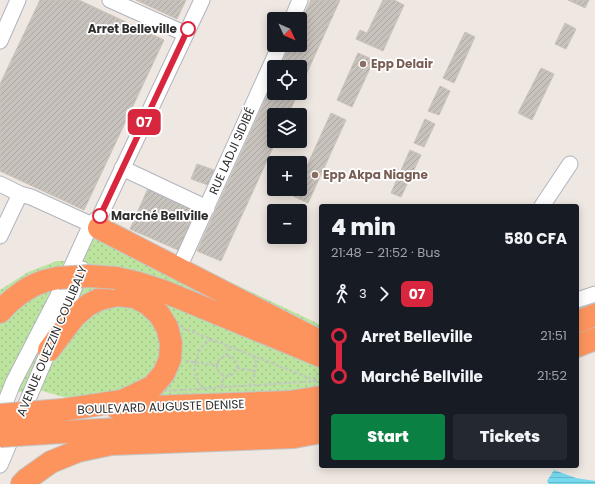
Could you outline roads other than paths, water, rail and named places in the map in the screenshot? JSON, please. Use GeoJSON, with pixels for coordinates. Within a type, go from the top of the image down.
{"type":"FeatureCollection","features":[{"type":"Feature","properties":{"kind":"highway"},"geometry":{"type":"LineString","coordinates":[[97,223],[319,341]]}},
{"type":"Feature","properties":{"kind":"highway"},"geometry":{"type":"LineString","coordinates":[[0,312],[5,306],[23,292],[42,282],[58,278],[89,276],[116,278],[163,291],[319,355]]}},
{"type":"Feature","properties":{"kind":"highway"},"geometry":{"type":"LineString","coordinates":[[49,350],[74,317],[100,299],[117,295],[134,297],[148,304],[159,314],[167,327],[175,359],[153,386],[122,401],[62,410]]}},
{"type":"Feature","properties":{"kind":"highway"},"geometry":{"type":"LineString","coordinates":[[579,321],[595,315]]}},
{"type":"Feature","properties":{"kind":"highway"},"geometry":{"type":"LineString","coordinates":[[579,345],[595,340]]}},
{"type":"Feature","properties":{"kind":"highway","name":"BOULEVARD AUGUSTE DENISE"},"geometry":{"type":"LineString","coordinates":[[0,416],[62,410],[289,402],[319,397]]}},
{"type":"Feature","properties":{"kind":"highway","name":"BOULEVARD AUGUSTE DENISE"},"geometry":{"type":"LineString","coordinates":[[0,436],[291,420],[319,416]]}},
{"type":"Feature","properties":{"kind":"highway"},"geometry":{"type":"LineString","coordinates":[[22,484],[51,462],[78,451],[111,444],[294,437],[319,432]]}},
{"type":"Feature","properties":{"kind":"street"},"geometry":{"type":"LineString","coordinates":[[0,41],[18,0]]}},
{"type":"Feature","properties":{"kind":"street"},"geometry":{"type":"LineString","coordinates":[[110,0],[186,34]]}},
{"type":"Feature","properties":{"kind":"street","name":"AVENUE OUEZZIN COULIBALY"},"geometry":{"type":"LineString","coordinates":[[0,416],[13,383],[97,223],[202,0]]}},
{"type":"Feature","properties":{"kind":"street"},"geometry":{"type":"LineString","coordinates":[[295,12],[300,0]]}},
{"type":"Feature","properties":{"kind":"street","name":"RUE LADJI SIDIBÉ"},"geometry":{"type":"LineString","coordinates":[[184,257],[277,52]]}},
{"type":"Feature","properties":{"kind":"street"},"geometry":{"type":"LineString","coordinates":[[543,204],[570,164]]}},
{"type":"Feature","properties":{"kind":"street"},"geometry":{"type":"LineString","coordinates":[[122,168],[207,208]]}},
{"type":"Feature","properties":{"kind":"street"},"geometry":{"type":"LineString","coordinates":[[0,184],[20,194],[32,197],[97,223]]}},
{"type":"Feature","properties":{"kind":"street"},"geometry":{"type":"LineString","coordinates":[[0,236],[20,194]]}},
{"type":"Feature","properties":{"kind":"street","name":"AVENUE OUEZZIN COULIBALY"},"geometry":{"type":"LineString","coordinates":[[0,465],[49,350],[97,223]]}},
{"type":"Feature","properties":{"kind":"street"},"geometry":{"type":"LineString","coordinates":[[579,299],[595,294]]}},
{"type":"Feature","properties":{"kind":"street"},"geometry":{"type":"LineString","coordinates":[[34,484],[51,462]]}},
{"type":"Feature","properties":{"kind":"water"},"geometry":{"type":"Polygon","coordinates":[[[554,470],[576,478],[595,481],[595,484],[549,484],[547,481],[554,470]]]}},
{"type":"Feature","properties":{"kind":"place","name":"Arret Belleville"},"geometry":{"type":"Point","coordinates":[188,29]}},
{"type":"Feature","properties":{"kind":"place","name":"Epp Delair"},"geometry":{"type":"Point","coordinates":[363,64]}},
{"type":"Feature","properties":{"kind":"place","name":"Epp Akpa Niagne"},"geometry":{"type":"Point","coordinates":[315,175]}},
{"type":"Feature","properties":{"kind":"place","name":"Marché Bellville"},"geometry":{"type":"Point","coordinates":[100,216]}}]}
